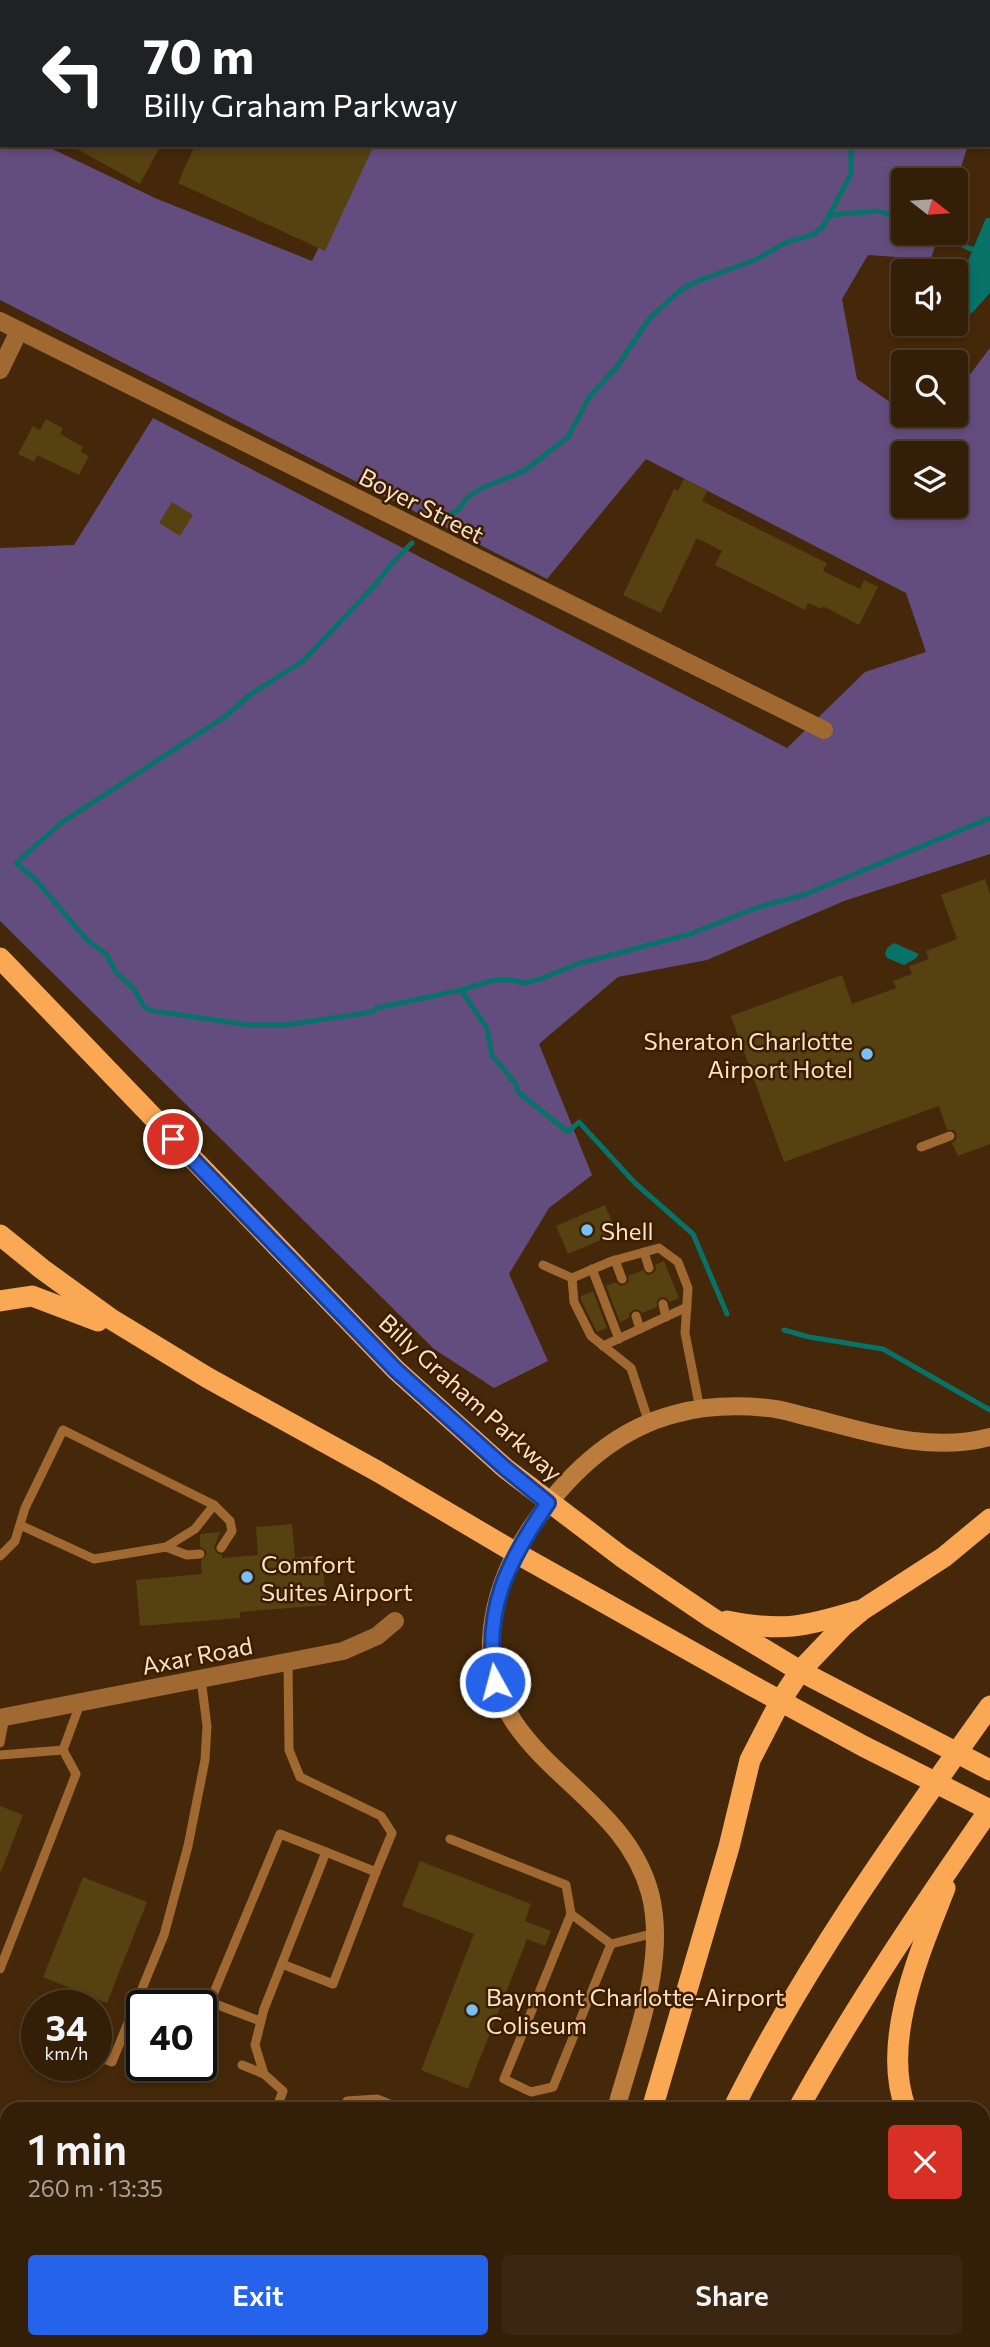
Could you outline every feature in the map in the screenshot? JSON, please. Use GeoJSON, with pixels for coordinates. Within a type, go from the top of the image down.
{"type":"FeatureCollection","features":[{"type":"Feature","properties":{"kind":"highway","name":"Billy Graham Parkway"},"geometry":{"type":"LineString","coordinates":[[0,958],[396,1370],[505,1468],[622,1557],[712,1618],[800,1671],[990,1770]]}},
{"type":"Feature","properties":{"kind":"highway"},"geometry":{"type":"LineString","coordinates":[[0,1235],[111,1319],[156,1347],[377,1471],[516,1553],[863,1746],[990,1810],[874,1980],[802,2102]]}},
{"type":"Feature","properties":{"kind":"highway"},"geometry":{"type":"LineString","coordinates":[[0,1301],[32,1296],[76,1311],[156,1347]]}},
{"type":"Feature","properties":{"kind":"highway"},"geometry":{"type":"LineString","coordinates":[[654,2102],[729,1847],[750,1760],[781,1700],[800,1671],[862,1610],[924,1571],[990,1519]]}},
{"type":"Feature","properties":{"kind":"highway"},"geometry":{"type":"LineString","coordinates":[[712,1618],[759,1627],[788,1628],[815,1624],[862,1610]]}},
{"type":"Feature","properties":{"kind":"highway"},"geometry":{"type":"LineString","coordinates":[[737,2102],[772,2036],[832,1937],[990,1706]]}},
{"type":"Feature","properties":{"kind":"highway"},"geometry":{"type":"LineString","coordinates":[[904,2102],[898,2072],[899,2032],[910,1986],[931,1923],[959,1854]]}},
{"type":"Feature","properties":{"kind":"street","name":"Boyer Street"},"geometry":{"type":"LineString","coordinates":[[0,321],[824,730]]}},
{"type":"Feature","properties":{"kind":"street"},"geometry":{"type":"LineString","coordinates":[[0,370],[19,331]]}},
{"type":"Feature","properties":{"kind":"street"},"geometry":{"type":"LineString","coordinates":[[618,2102],[654,1965],[656,1933],[649,1889],[634,1854],[622,1836],[605,1815],[529,1744],[504,1708],[495,1682],[491,1655],[492,1629],[498,1598],[516,1553],[548,1503],[578,1471],[602,1450],[629,1432],[674,1414],[730,1407],[770,1408],[897,1439],[930,1443],[962,1442],[990,1437]]}},
{"type":"Feature","properties":{"kind":"street","name":"Axar Road"},"geometry":{"type":"LineString","coordinates":[[3,1717],[342,1651],[377,1636],[396,1621]]}},
{"type":"Feature","properties":{"kind":"lane"},"geometry":{"type":"LineString","coordinates":[[921,1147],[950,1136]]}},
{"type":"Feature","properties":{"kind":"lane"},"geometry":{"type":"LineString","coordinates":[[543,1265],[572,1278],[615,1260],[659,1248],[678,1262],[688,1288],[685,1333],[699,1409]]}},
{"type":"Feature","properties":{"kind":"lane"},"geometry":{"type":"LineString","coordinates":[[644,1252],[649,1268]]}},
{"type":"Feature","properties":{"kind":"lane"},"geometry":{"type":"LineString","coordinates":[[615,1260],[622,1279]]}},
{"type":"Feature","properties":{"kind":"lane"},"geometry":{"type":"LineString","coordinates":[[592,1269],[620,1339]]}},
{"type":"Feature","properties":{"kind":"lane"},"geometry":{"type":"LineString","coordinates":[[572,1278],[574,1303],[591,1336],[631,1368],[649,1423]]}},
{"type":"Feature","properties":{"kind":"lane"},"geometry":{"type":"LineString","coordinates":[[663,1304],[666,1317]]}},
{"type":"Feature","properties":{"kind":"lane"},"geometry":{"type":"LineString","coordinates":[[603,1346],[687,1307]]}},
{"type":"Feature","properties":{"kind":"lane"},"geometry":{"type":"LineString","coordinates":[[636,1315],[640,1329]]}},
{"type":"Feature","properties":{"kind":"lane"},"geometry":{"type":"LineString","coordinates":[[0,1556],[15,1541],[25,1508],[63,1430],[214,1505],[230,1521],[232,1531],[221,1548]]}},
{"type":"Feature","properties":{"kind":"lane"},"geometry":{"type":"LineString","coordinates":[[20,1525],[94,1559],[166,1547],[195,1529],[214,1505]]}},
{"type":"Feature","properties":{"kind":"lane"},"geometry":{"type":"LineString","coordinates":[[166,1547],[187,1555],[200,1554]]}},
{"type":"Feature","properties":{"kind":"lane"},"geometry":{"type":"LineString","coordinates":[[282,1964],[333,1984],[392,1833],[381,1816],[300,1777],[289,1750],[288,1662]]}},
{"type":"Feature","properties":{"kind":"lane"},"geometry":{"type":"LineString","coordinates":[[112,2062],[164,1935],[174,1903],[205,1760],[207,1726],[201,1679]]}},
{"type":"Feature","properties":{"kind":"lane"},"geometry":{"type":"LineString","coordinates":[[0,1969],[76,1774],[63,1750],[81,1702]]}},
{"type":"Feature","properties":{"kind":"lane"},"geometry":{"type":"LineString","coordinates":[[0,1743],[3,1717]]}},
{"type":"Feature","properties":{"kind":"lane"},"geometry":{"type":"LineString","coordinates":[[0,1755],[63,1750]]}},
{"type":"Feature","properties":{"kind":"lane"},"geometry":{"type":"LineString","coordinates":[[215,1990],[280,1834],[376,1872]]}},
{"type":"Feature","properties":{"kind":"lane"},"geometry":{"type":"LineString","coordinates":[[450,1839],[566,1885],[571,1914],[504,2079],[531,2092],[553,2087],[611,1944]]}},
{"type":"Feature","properties":{"kind":"lane"},"geometry":{"type":"LineString","coordinates":[[264,2074],[255,2045],[260,2021],[326,1852]]}},
{"type":"Feature","properties":{"kind":"lane"},"geometry":{"type":"LineString","coordinates":[[571,1914],[611,1944]]}},
{"type":"Feature","properties":{"kind":"lane"},"geometry":{"type":"LineString","coordinates":[[611,1944],[656,1933]]}},
{"type":"Feature","properties":{"kind":"lane"},"geometry":{"type":"LineString","coordinates":[[217,2005],[260,2021]]}},
{"type":"Feature","properties":{"kind":"lane"},"geometry":{"type":"LineString","coordinates":[[242,2065],[264,2074],[283,2091],[279,2102]]}},
{"type":"Feature","properties":{"kind":"lane"},"geometry":{"type":"LineString","coordinates":[[346,2102],[377,2099],[384,2102]]}},
{"type":"Feature","properties":{"kind":"shaded area"},"geometry":{"type":"Polygon","coordinates":[[[0,147],[48,147],[155,198],[312,261],[368,147],[967,147],[961,168],[891,168],[891,245],[936,245],[931,259],[868,255],[842,299],[857,379],[891,403],[891,427],[968,427],[968,377],[990,348],[990,854],[844,901],[707,960],[618,977],[539,1044],[592,1175],[549,1208],[509,1274],[548,1361],[494,1388],[434,1349],[0,921],[0,548],[74,545],[153,418],[787,748],[865,672],[926,652],[906,593],[646,459],[547,579],[0,300],[0,147]]]}},
{"type":"Feature","properties":{"kind":"water"},"geometry":{"type":"Polygon","coordinates":[[[986,218],[990,218],[990,293],[968,315],[968,261],[986,218]]]}},
{"type":"Feature","properties":{"kind":"water"},"geometry":{"type":"Polygon","coordinates":[[[894,943],[919,954],[904,965],[887,958],[887,948],[894,943]]]}},
{"type":"Feature","properties":{"kind":"building"},"geometry":{"type":"Polygon","coordinates":[[[74,147],[160,147],[140,184],[74,147]]]}},
{"type":"Feature","properties":{"kind":"building"},"geometry":{"type":"Polygon","coordinates":[[[194,147],[373,147],[325,251],[178,183],[194,147]]]}},
{"type":"Feature","properties":{"kind":"building"},"geometry":{"type":"Polygon","coordinates":[[[46,419],[63,428],[60,434],[83,447],[81,452],[89,456],[79,475],[37,455],[34,462],[18,454],[33,426],[40,430],[46,419]]]}},
{"type":"Feature","properties":{"kind":"building"},"geometry":{"type":"Polygon","coordinates":[[[684,479],[708,490],[702,501],[827,563],[823,571],[860,589],[864,580],[878,587],[859,625],[823,606],[822,609],[808,603],[805,610],[715,565],[722,551],[697,538],[661,613],[623,595],[674,489],[678,491],[684,479]]]}},
{"type":"Feature","properties":{"kind":"building"},"geometry":{"type":"Polygon","coordinates":[[[172,502],[193,515],[180,536],[159,523],[172,502]]]}},
{"type":"Feature","properties":{"kind":"building","name":"Sheraton Charlotte Airport Hotel"},"geometry":{"type":"Polygon","coordinates":[[[985,879],[990,894],[990,1144],[958,1156],[952,1143],[957,1134],[954,1130],[947,1130],[939,1106],[784,1162],[731,1016],[842,975],[852,1004],[896,988],[893,981],[912,974],[909,966],[929,959],[926,951],[957,939],[941,895],[985,879]]]}},
{"type":"Feature","properties":{"kind":"building","name":"Shell"},"geometry":{"type":"Polygon","coordinates":[[[605,1205],[617,1233],[568,1254],[556,1226],[605,1205]]]}},
{"type":"Feature","properties":{"kind":"building","name":"Shell"},"geometry":{"type":"Polygon","coordinates":[[[664,1261],[679,1298],[670,1302],[661,1297],[657,1301],[657,1307],[642,1313],[638,1309],[633,1310],[629,1318],[620,1322],[606,1286],[616,1282],[620,1286],[625,1285],[629,1281],[628,1276],[643,1270],[647,1275],[652,1274],[656,1270],[655,1265],[664,1261]]]}},
{"type":"Feature","properties":{"kind":"building"},"geometry":{"type":"Polygon","coordinates":[[[593,1291],[607,1328],[597,1332],[581,1300],[581,1296],[593,1291]]]}},
{"type":"Feature","properties":{"kind":"building","name":"Comfort Suites Airport"},"geometry":{"type":"Polygon","coordinates":[[[292,1524],[295,1558],[322,1555],[326,1605],[240,1612],[240,1618],[140,1626],[136,1580],[202,1574],[201,1561],[207,1554],[200,1547],[200,1534],[220,1532],[214,1548],[222,1558],[258,1555],[256,1527],[292,1524]]]}},
{"type":"Feature","properties":{"kind":"building"},"geometry":{"type":"Polygon","coordinates":[[[0,1806],[23,1815],[1,1872],[0,1871],[0,1806]]]}},
{"type":"Feature","properties":{"kind":"building","name":"Baymont Charlotte-Airport Coliseum"},"geometry":{"type":"Polygon","coordinates":[[[420,1861],[531,1904],[525,1921],[551,1931],[545,1946],[527,1939],[468,2089],[421,2070],[474,1934],[402,1906],[420,1861]]]}},
{"type":"Feature","properties":{"kind":"building"},"geometry":{"type":"Polygon","coordinates":[[[83,1877],[147,1902],[112,1990],[75,1990],[43,1977],[83,1877]]]}},
{"type":"Feature","properties":{"kind":"waterway"},"geometry":{"type":"LineString","coordinates":[[434,522],[457,511],[468,497],[480,489],[524,471],[568,437],[590,396],[616,368],[649,319],[679,291],[695,282],[755,260],[785,243],[814,234],[823,227],[851,174],[851,147]]}},
{"type":"Feature","properties":{"kind":"waterway"},"geometry":{"type":"LineString","coordinates":[[829,215],[879,211],[891,216]]}},
{"type":"Feature","properties":{"kind":"waterway"},"geometry":{"type":"LineString","coordinates":[[962,245],[971,249],[990,249]]}},
{"type":"Feature","properties":{"kind":"waterway"},"geometry":{"type":"LineString","coordinates":[[412,543],[303,661],[251,694],[226,716],[61,823],[16,863],[36,880],[87,940],[106,954],[116,972],[134,989],[144,1007],[153,1011],[249,1025],[286,1025],[372,1012],[377,1008],[495,980],[524,983],[577,964],[690,934],[756,908],[806,894],[990,818]]}},
{"type":"Feature","properties":{"kind":"waterway"},"geometry":{"type":"LineString","coordinates":[[461,990],[487,1028],[492,1055],[515,1083],[518,1092],[568,1132],[579,1122],[635,1183],[693,1234],[727,1314]]}},
{"type":"Feature","properties":{"kind":"waterway"},"geometry":{"type":"LineString","coordinates":[[784,1330],[809,1337],[883,1349],[990,1410]]}},
{"type":"Feature","properties":{"kind":"place","name":"Sheraton Charlotte Airport Hotel"},"geometry":{"type":"Point","coordinates":[867,1054]}},
{"type":"Feature","properties":{"kind":"place","name":"Shell"},"geometry":{"type":"Point","coordinates":[587,1230]}},
{"type":"Feature","properties":{"kind":"place","name":"Comfort Suites Airport"},"geometry":{"type":"Point","coordinates":[247,1577]}},
{"type":"Feature","properties":{"kind":"place","name":"Baymont Charlotte-Airport Coliseum"},"geometry":{"type":"Point","coordinates":[472,2010]}},
{"type":"Feature","properties":{"kind":"route"},"geometry":{"type":"LineString","coordinates":[[173,1139],[431,1404],[548,1503],[516,1553],[498,1598],[492,1629],[491,1655],[495,1682]]}}]}
